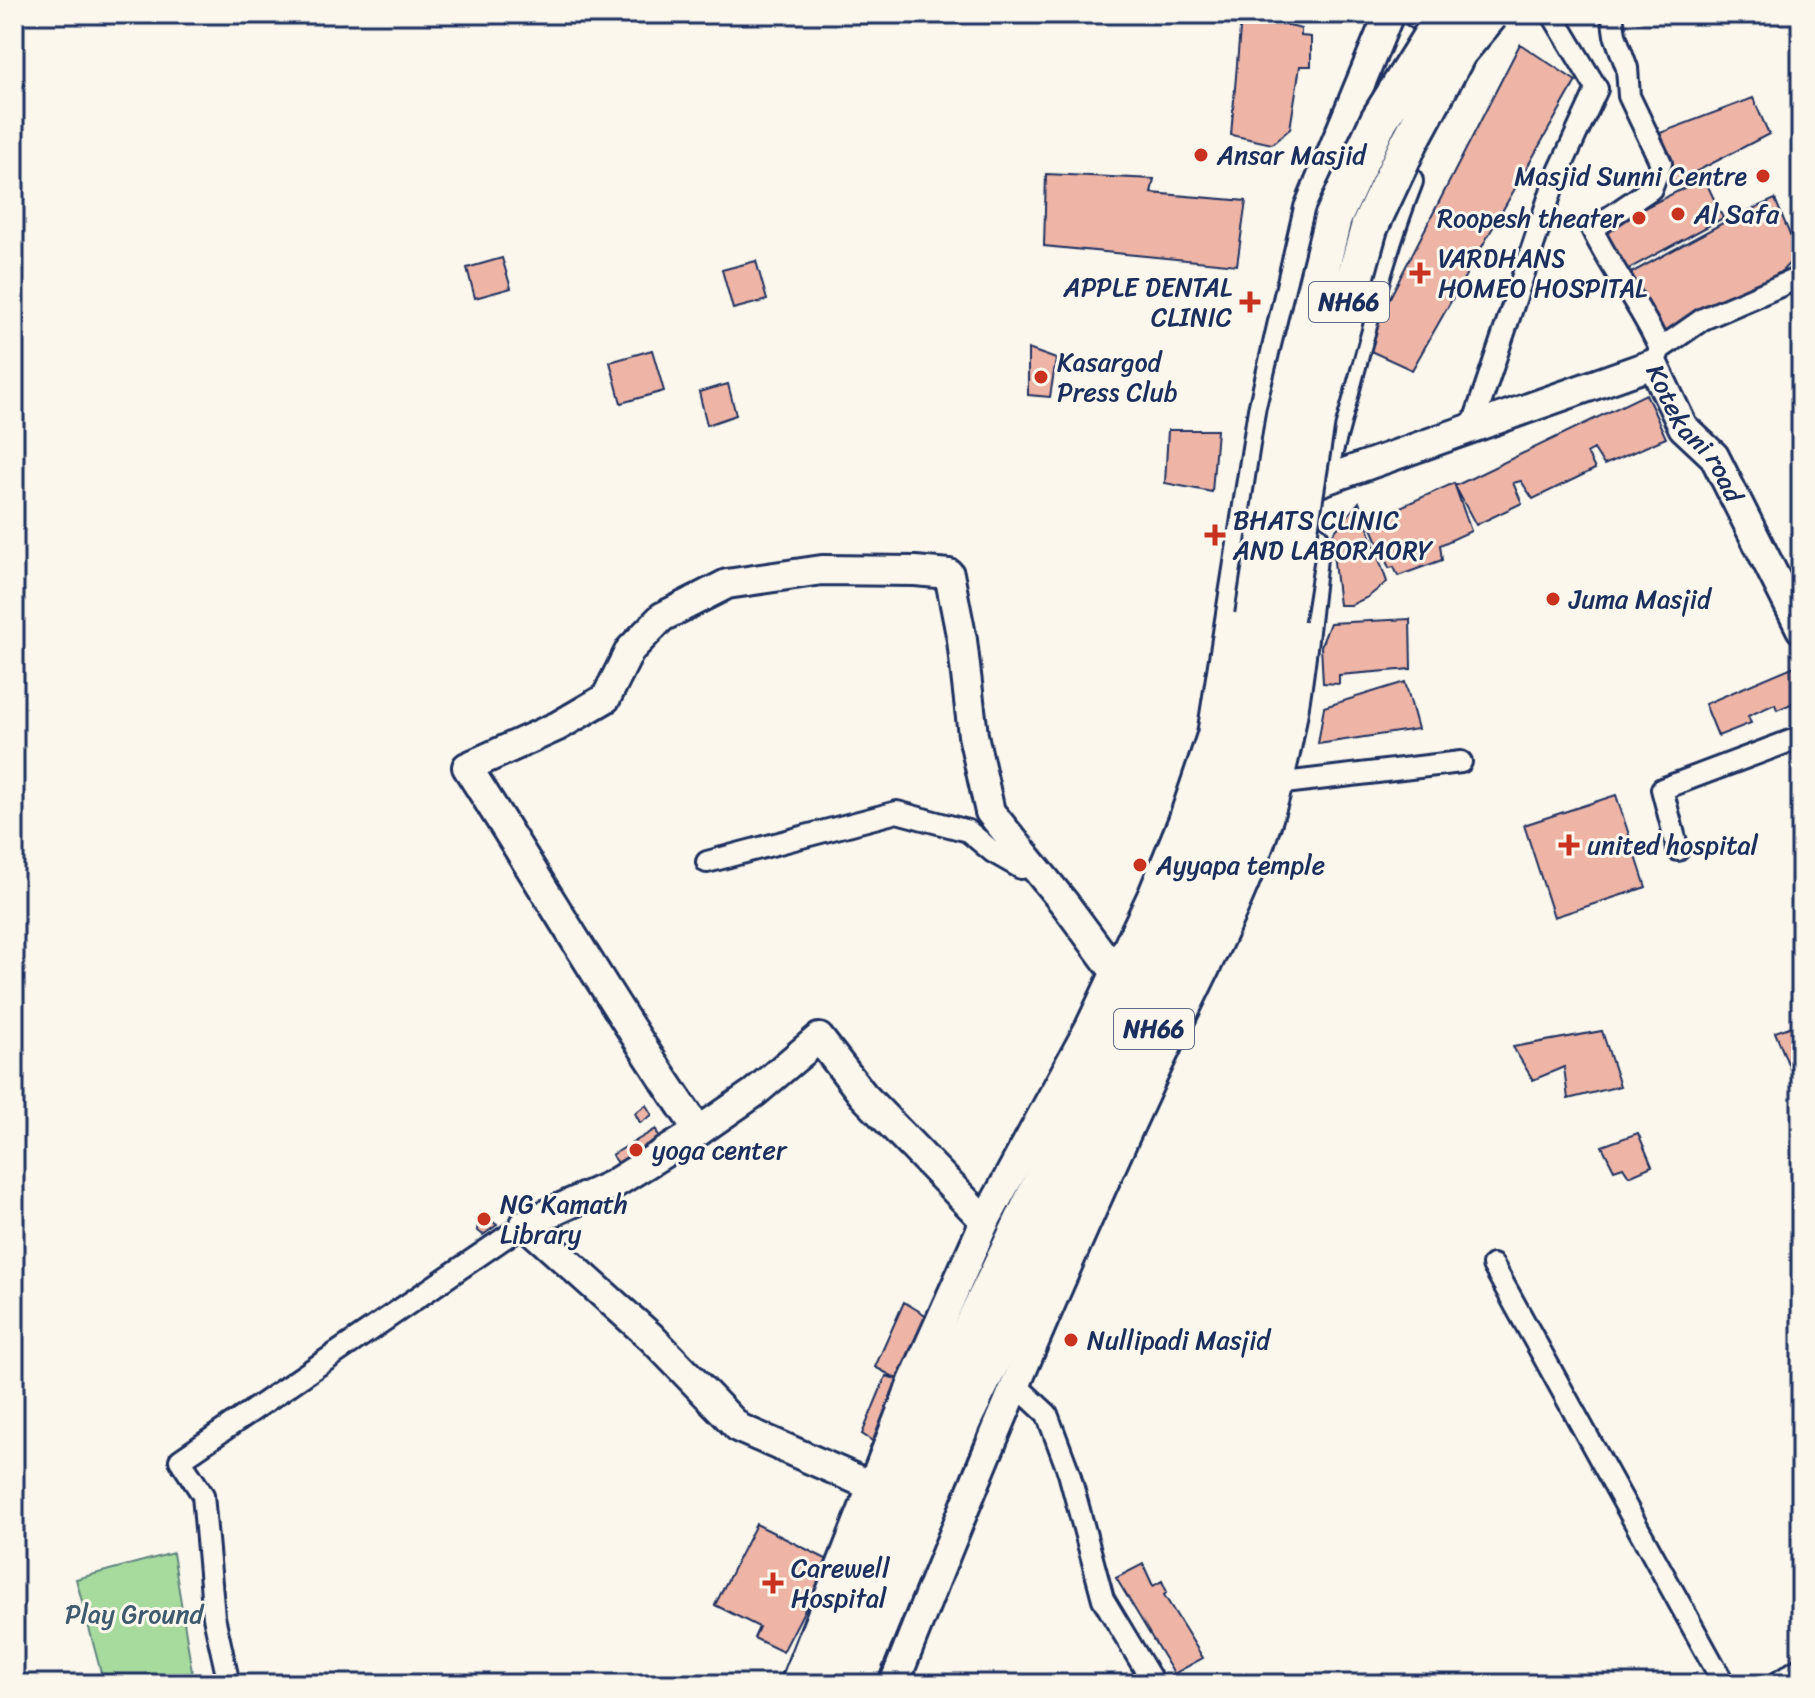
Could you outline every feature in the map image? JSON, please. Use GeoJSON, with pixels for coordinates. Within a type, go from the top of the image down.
{"type":"FeatureCollection","features":[{"type":"Feature","properties":{"kind":"highway","name":"NH66"},"geometry":{"type":"LineString","coordinates":[[855,1684],[963,1419],[1193,949],[1229,866],[1267,749],[1270,618],[1285,414],[1333,218],[1379,120],[1431,37],[1467,16]]}},
{"type":"Feature","properties":{"kind":"highway","name":"NH66"},"geometry":{"type":"LineString","coordinates":[[821,1684],[932,1411],[1165,926],[1194,857],[1234,742],[1270,618]]}},
{"type":"Feature","properties":{"kind":"street"},"geometry":{"type":"LineString","coordinates":[[795,1684],[913,1382],[985,1221],[1116,973],[1171,850],[1212,735],[1263,410],[1309,208],[1389,14]]}},
{"type":"Feature","properties":{"kind":"street"},"geometry":{"type":"LineString","coordinates":[[894,1684],[976,1475],[1147,1087],[1216,947],[1261,840],[1301,664],[1319,482],[1387,234],[1456,60],[1467,16],[1434,23],[1418,14]]}},
{"type":"Feature","properties":{"kind":"street"},"geometry":{"type":"LineString","coordinates":[[1472,428],[1555,180],[1597,89],[1552,14]]}},
{"type":"Feature","properties":{"kind":"street"},"geometry":{"type":"LineString","coordinates":[[1612,14],[1615,35],[1627,68],[1629,96],[1661,163],[1651,189],[1592,229],[1654,335],[1656,357]]}},
{"type":"Feature","properties":{"kind":"street"},"geometry":{"type":"LineString","coordinates":[[1656,357],[1703,319],[1801,277]]}},
{"type":"Feature","properties":{"kind":"street","name":"Kotekani road"},"geometry":{"type":"LineString","coordinates":[[1319,482],[1472,428],[1656,357],[1683,427],[1714,456],[1801,629]]}},
{"type":"Feature","properties":{"kind":"street"},"geometry":{"type":"LineString","coordinates":[[699,1131],[643,1050],[553,900],[467,767],[558,726],[606,698],[630,650],[662,617],[727,584],[822,570],[949,574],[962,640],[973,735],[990,812],[1116,973]]}},
{"type":"Feature","properties":{"kind":"street"},"geometry":{"type":"LineString","coordinates":[[1678,850],[1662,789],[1801,737]]}},
{"type":"Feature","properties":{"kind":"street"},"geometry":{"type":"LineString","coordinates":[[1276,784],[1461,762]]}},
{"type":"Feature","properties":{"kind":"street"},"geometry":{"type":"LineString","coordinates":[[707,862],[897,812],[968,831],[993,852],[1021,868],[1032,865]]}},
{"type":"Feature","properties":{"kind":"street"},"geometry":{"type":"LineString","coordinates":[[229,1684],[214,1617],[203,1495],[180,1460],[525,1224],[612,1185],[699,1131],[754,1093],[819,1038],[863,1095],[985,1221]]}},
{"type":"Feature","properties":{"kind":"street"},"geometry":{"type":"LineString","coordinates":[[525,1224],[651,1337],[739,1428],[872,1486]]}},
{"type":"Feature","properties":{"kind":"street"},"geometry":{"type":"LineString","coordinates":[[1493,1265],[1724,1684]]}},
{"type":"Feature","properties":{"kind":"street"},"geometry":{"type":"LineString","coordinates":[[1016,1385],[1047,1414],[1069,1473],[1103,1599],[1154,1684]]}},
{"type":"Feature","properties":{"kind":"street"},"geometry":{"type":"LineString","coordinates":[[1776,1684],[1801,1668]]}},
{"type":"Feature","properties":{"kind":"green space","name":"Play Ground"},"geometry":{"type":"Polygon","coordinates":[[[173,1553],[194,1684],[104,1684],[76,1579],[173,1553]]]}},
{"type":"Feature","properties":{"kind":"building"},"geometry":{"type":"Polygon","coordinates":[[[1246,14],[1301,29],[1301,36],[1311,37],[1311,66],[1300,66],[1290,129],[1272,144],[1231,135],[1240,29],[1246,14]]]}},
{"type":"Feature","properties":{"kind":"building"},"geometry":{"type":"Polygon","coordinates":[[[1520,44],[1576,81],[1412,370],[1364,348],[1520,44]]]}},
{"type":"Feature","properties":{"kind":"building"},"geometry":{"type":"Polygon","coordinates":[[[1753,98],[1769,134],[1674,183],[1660,133],[1753,98]]]}},
{"type":"Feature","properties":{"kind":"building"},"geometry":{"type":"Polygon","coordinates":[[[1046,174],[1154,179],[1151,193],[1246,201],[1237,265],[1044,246],[1046,174]]]}},
{"type":"Feature","properties":{"kind":"building"},"geometry":{"type":"Polygon","coordinates":[[[1704,178],[1723,218],[1623,272],[1602,229],[1704,178]]]}},
{"type":"Feature","properties":{"kind":"building"},"geometry":{"type":"Polygon","coordinates":[[[1775,199],[1798,254],[1783,270],[1760,285],[1662,334],[1631,273],[1732,218],[1775,199]]]}},
{"type":"Feature","properties":{"kind":"building"},"geometry":{"type":"Polygon","coordinates":[[[502,258],[511,288],[475,298],[467,268],[502,258]]]}},
{"type":"Feature","properties":{"kind":"building"},"geometry":{"type":"Polygon","coordinates":[[[756,261],[767,300],[733,309],[722,270],[756,261]]]}},
{"type":"Feature","properties":{"kind":"building","name":"Kasargod Press Club"},"geometry":{"type":"Polygon","coordinates":[[[1028,349],[1056,359],[1050,397],[1028,395],[1028,349]]]}},
{"type":"Feature","properties":{"kind":"building"},"geometry":{"type":"Polygon","coordinates":[[[652,350],[664,391],[621,403],[610,362],[652,350]]]}},
{"type":"Feature","properties":{"kind":"building"},"geometry":{"type":"Polygon","coordinates":[[[728,384],[736,415],[707,425],[699,392],[728,384]]]}},
{"type":"Feature","properties":{"kind":"building"},"geometry":{"type":"Polygon","coordinates":[[[1646,394],[1666,438],[1604,465],[1594,449],[1587,453],[1595,469],[1533,499],[1521,481],[1513,483],[1522,503],[1476,525],[1455,486],[1646,394]]]}},
{"type":"Feature","properties":{"kind":"building"},"geometry":{"type":"Polygon","coordinates":[[[1168,430],[1217,430],[1212,492],[1165,483],[1168,430]]]}},
{"type":"Feature","properties":{"kind":"building"},"geometry":{"type":"Polygon","coordinates":[[[1454,483],[1471,531],[1440,545],[1442,560],[1398,576],[1394,567],[1389,568],[1369,521],[1454,483]]]}},
{"type":"Feature","properties":{"kind":"building"},"geometry":{"type":"Polygon","coordinates":[[[1359,502],[1387,582],[1368,597],[1351,605],[1339,605],[1331,536],[1359,502]]]}},
{"type":"Feature","properties":{"kind":"building"},"geometry":{"type":"Polygon","coordinates":[[[1410,619],[1411,669],[1339,675],[1339,684],[1323,683],[1321,646],[1330,623],[1410,619]]]}},
{"type":"Feature","properties":{"kind":"building"},"geometry":{"type":"Polygon","coordinates":[[[1797,665],[1801,675],[1801,700],[1777,710],[1775,704],[1748,716],[1751,723],[1718,736],[1705,704],[1797,665]]]}},
{"type":"Feature","properties":{"kind":"building"},"geometry":{"type":"Polygon","coordinates":[[[1405,682],[1418,729],[1318,744],[1324,707],[1405,682]]]}},
{"type":"Feature","properties":{"kind":"building"},"geometry":{"type":"Polygon","coordinates":[[[1616,795],[1646,887],[1554,917],[1524,825],[1616,795]]]}},
{"type":"Feature","properties":{"kind":"building"},"geometry":{"type":"Polygon","coordinates":[[[1801,1023],[1801,1079],[1795,1081],[1775,1032],[1801,1023]]]}},
{"type":"Feature","properties":{"kind":"building"},"geometry":{"type":"Polygon","coordinates":[[[1602,1031],[1620,1086],[1568,1099],[1564,1067],[1533,1080],[1513,1047],[1602,1031]]]}},
{"type":"Feature","properties":{"kind":"building"},"geometry":{"type":"Polygon","coordinates":[[[646,1105],[652,1115],[640,1123],[635,1113],[646,1105]]]}},
{"type":"Feature","properties":{"kind":"building","name":"yoga center"},"geometry":{"type":"Polygon","coordinates":[[[656,1129],[661,1145],[622,1168],[612,1155],[656,1129]]]}},
{"type":"Feature","properties":{"kind":"building"},"geometry":{"type":"Polygon","coordinates":[[[1638,1133],[1652,1166],[1629,1176],[1623,1167],[1614,1170],[1602,1146],[1638,1133]]]}},
{"type":"Feature","properties":{"kind":"building","name":"NG Kamath Library"},"geometry":{"type":"Polygon","coordinates":[[[481,1213],[497,1225],[483,1235],[477,1230],[481,1213]]]}},
{"type":"Feature","properties":{"kind":"building"},"geometry":{"type":"Polygon","coordinates":[[[904,1302],[932,1319],[903,1382],[875,1367],[904,1302]]]}},
{"type":"Feature","properties":{"kind":"building"},"geometry":{"type":"Polygon","coordinates":[[[886,1376],[900,1380],[883,1448],[862,1434],[886,1376]]]}},
{"type":"Feature","properties":{"kind":"building","name":"Carewell Hospital"},"geometry":{"type":"Polygon","coordinates":[[[756,1524],[830,1561],[783,1652],[754,1638],[759,1627],[715,1605],[756,1524]]]}},
{"type":"Feature","properties":{"kind":"building"},"geometry":{"type":"Polygon","coordinates":[[[1143,1564],[1153,1586],[1162,1581],[1167,1592],[1164,1595],[1203,1658],[1174,1674],[1116,1578],[1143,1564]]]}},
{"type":"Feature","properties":{"kind":"place","name":"Ansar Masjid"},"geometry":{"type":"Point","coordinates":[1201,155]}},
{"type":"Feature","properties":{"kind":"place","name":"Masjid Sunni Centre"},"geometry":{"type":"Point","coordinates":[1763,176]}},
{"type":"Feature","properties":{"kind":"place","name":"Al Safa"},"geometry":{"type":"Point","coordinates":[1678,214]}},
{"type":"Feature","properties":{"kind":"place","name":"Roopesh theater"},"geometry":{"type":"Point","coordinates":[1639,218]}},
{"type":"Feature","properties":{"kind":"place","name":"VARDHANS HOMEO HOSPITAL"},"geometry":{"type":"Point","coordinates":[1420,273]}},
{"type":"Feature","properties":{"kind":"place","name":"APPLE DENTAL CLINIC"},"geometry":{"type":"Point","coordinates":[1250,302]}},
{"type":"Feature","properties":{"kind":"place","name":"Kasargod Press Club"},"geometry":{"type":"Point","coordinates":[1041,377]}},
{"type":"Feature","properties":{"kind":"place","name":"BHATS CLINIC AND LABORAORY"},"geometry":{"type":"Point","coordinates":[1215,535]}},
{"type":"Feature","properties":{"kind":"place","name":"Juma Masjid"},"geometry":{"type":"Point","coordinates":[1553,599]}},
{"type":"Feature","properties":{"kind":"place","name":"united hospital"},"geometry":{"type":"Point","coordinates":[1569,845]}},
{"type":"Feature","properties":{"kind":"place","name":"Ayyapa temple"},"geometry":{"type":"Point","coordinates":[1140,865]}},
{"type":"Feature","properties":{"kind":"place","name":"yoga center"},"geometry":{"type":"Point","coordinates":[636,1150]}},
{"type":"Feature","properties":{"kind":"place","name":"NG Kamath Library"},"geometry":{"type":"Point","coordinates":[484,1219]}},
{"type":"Feature","properties":{"kind":"place","name":"Nullipadi Masjid"},"geometry":{"type":"Point","coordinates":[1071,1340]}},
{"type":"Feature","properties":{"kind":"place","name":"Carewell Hospital"},"geometry":{"type":"Point","coordinates":[773,1583]}}]}
